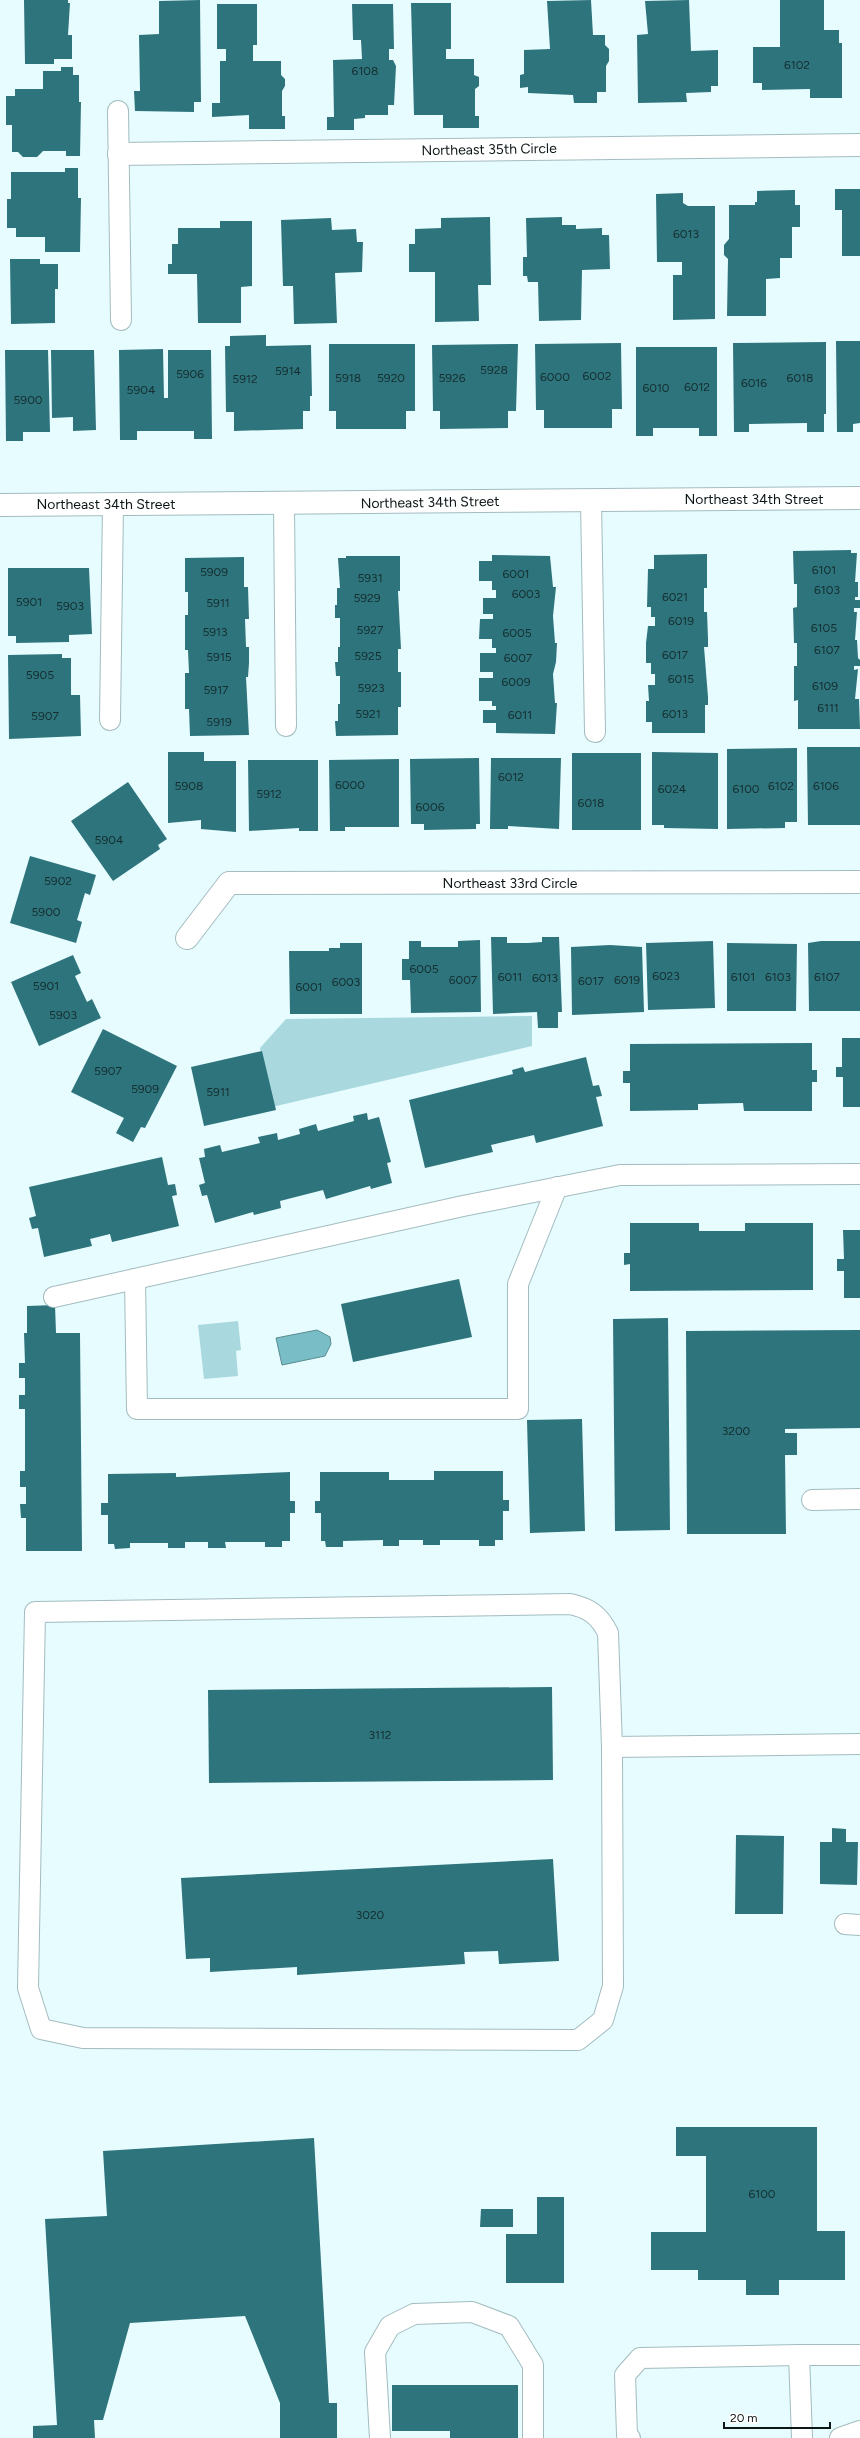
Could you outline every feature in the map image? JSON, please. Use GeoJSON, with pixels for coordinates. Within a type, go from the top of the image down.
{"type":"FeatureCollection","features":[{"type":"Feature","properties":{"kind":"street","name":"Northeast 35th Circle"},"geometry":{"type":"LineString","coordinates":[[119,154],[860,145]]}},
{"type":"Feature","properties":{"kind":"street","name":"Northeast 34th Street"},"geometry":{"type":"LineString","coordinates":[[0,505],[860,498]]}},
{"type":"Feature","properties":{"kind":"street","name":"Northeast 33rd Circle"},"geometry":{"type":"LineString","coordinates":[[187,938],[229,883],[860,882]]}},
{"type":"Feature","properties":{"kind":"lane"},"geometry":{"type":"LineString","coordinates":[[118,111],[121,320]]}},
{"type":"Feature","properties":{"kind":"lane"},"geometry":{"type":"LineString","coordinates":[[591,500],[595,732]]}},
{"type":"Feature","properties":{"kind":"lane"},"geometry":{"type":"LineString","coordinates":[[284,503],[286,726]]}},
{"type":"Feature","properties":{"kind":"lane"},"geometry":{"type":"LineString","coordinates":[[110,720],[112,504]]}},
{"type":"Feature","properties":{"kind":"lane"},"geometry":{"type":"LineString","coordinates":[[54,1297],[557,1187],[620,1175],[860,1174]]}},
{"type":"Feature","properties":{"kind":"lane"},"geometry":{"type":"LineString","coordinates":[[135,1279],[137,1409],[518,1409],[518,1284],[557,1187]]}},
{"type":"Feature","properties":{"kind":"lane"},"geometry":{"type":"LineString","coordinates":[[812,1500],[860,1499]]}},
{"type":"Feature","properties":{"kind":"lane"},"geometry":{"type":"LineString","coordinates":[[570,1604],[583,1606],[598,1617],[608,1633],[612,1747],[614,1986],[603,2020],[578,2040],[83,2038],[41,2029],[28,1988],[35,1612],[570,1604]]}},
{"type":"Feature","properties":{"kind":"lane"},"geometry":{"type":"LineString","coordinates":[[612,1747],[860,1744]]}},
{"type":"Feature","properties":{"kind":"lane"},"geometry":{"type":"LineString","coordinates":[[380,2438],[375,2352],[390,2326],[414,2314],[472,2312],[509,2326],[533,2365],[533,2438]]}},
{"type":"Feature","properties":{"kind":"lane"},"geometry":{"type":"LineString","coordinates":[[799,2355],[802,2438]]}},
{"type":"Feature","properties":{"kind":"lane"},"geometry":{"type":"LineString","coordinates":[[630,2438],[627,2435],[625,2374],[640,2358],[860,2355]]}},
{"type":"Feature","properties":{"kind":"lane"},"geometry":{"type":"LineString","coordinates":[[840,2438],[860,2432]]}},
{"type":"Feature","properties":{"kind":"shaded area"},"geometry":{"type":"Polygon","coordinates":[[[532,1016],[532,1046],[272,1107],[260,1048],[286,1019],[532,1016]]]}},
{"type":"Feature","properties":{"kind":"shaded area"},"geometry":{"type":"Polygon","coordinates":[[[238,1321],[241,1350],[236,1351],[238,1376],[204,1379],[198,1325],[238,1321]]]}},
{"type":"Feature","properties":{"kind":"shaded area"},"geometry":{"type":"Polygon","coordinates":[[[317,1330],[330,1337],[331,1344],[325,1356],[282,1365],[276,1338],[317,1330]]]}},
{"type":"Feature","properties":{"kind":"building"},"geometry":{"type":"Polygon","coordinates":[[[24,0],[68,0],[68,3],[70,3],[68,35],[72,35],[72,59],[54,59],[54,64],[25,64],[24,0]]]}},
{"type":"Feature","properties":{"kind":"building"},"geometry":{"type":"Polygon","coordinates":[[[200,0],[201,102],[194,102],[194,112],[135,111],[134,91],[140,91],[139,35],[159,34],[159,1],[200,0]]]}},
{"type":"Feature","properties":{"kind":"building"},"geometry":{"type":"Polygon","coordinates":[[[591,0],[593,35],[605,35],[605,45],[609,49],[609,61],[606,66],[606,92],[597,92],[597,103],[574,103],[573,95],[528,93],[528,87],[520,88],[520,75],[524,74],[524,50],[550,49],[547,1],[591,0]]]}},
{"type":"Feature","properties":{"kind":"building"},"geometry":{"type":"Polygon","coordinates":[[[689,0],[691,51],[718,50],[718,86],[711,86],[711,92],[686,93],[687,102],[638,103],[637,35],[648,34],[645,1],[689,0]]]}},
{"type":"Feature","properties":{"kind":"building"},"geometry":{"type":"Polygon","coordinates":[[[780,0],[824,0],[824,30],[839,30],[839,43],[842,43],[842,98],[810,98],[810,89],[762,90],[762,83],[753,83],[753,47],[780,47],[780,0]]]}},
{"type":"Feature","properties":{"kind":"building"},"geometry":{"type":"Polygon","coordinates":[[[411,3],[451,3],[451,49],[446,49],[446,59],[474,59],[474,75],[479,77],[479,86],[475,89],[475,116],[479,116],[479,128],[443,128],[443,115],[414,115],[411,3]]]}},
{"type":"Feature","properties":{"kind":"building"},"geometry":{"type":"Polygon","coordinates":[[[217,4],[257,4],[257,45],[253,45],[253,61],[281,61],[281,75],[285,79],[285,86],[282,91],[282,116],[285,116],[285,129],[249,129],[249,115],[212,117],[212,103],[220,103],[220,61],[226,61],[226,49],[217,49],[217,4]]]}},
{"type":"Feature","properties":{"kind":"building"},"geometry":{"type":"Polygon","coordinates":[[[352,4],[393,4],[394,49],[389,49],[389,60],[393,60],[396,66],[394,105],[388,105],[388,115],[365,115],[365,118],[354,119],[354,130],[327,130],[327,117],[334,117],[333,60],[362,59],[361,40],[353,40],[352,4]]]}},
{"type":"Feature","properties":{"kind":"building"},"geometry":{"type":"Polygon","coordinates":[[[61,67],[73,67],[73,75],[79,75],[79,102],[81,102],[80,156],[66,156],[66,151],[43,151],[37,157],[23,157],[18,152],[12,152],[12,125],[6,125],[6,96],[15,96],[15,89],[43,89],[43,71],[61,71],[61,67]]]}},
{"type":"Feature","properties":{"kind":"building"},"geometry":{"type":"Polygon","coordinates":[[[65,168],[78,168],[78,198],[81,198],[80,252],[45,252],[45,237],[16,237],[16,228],[7,228],[7,199],[11,199],[11,172],[65,172],[65,168]]]}},
{"type":"Feature","properties":{"kind":"building"},"geometry":{"type":"Polygon","coordinates":[[[835,189],[860,189],[860,256],[842,256],[842,210],[835,210],[835,189]]]}},
{"type":"Feature","properties":{"kind":"building"},"geometry":{"type":"Polygon","coordinates":[[[795,190],[795,205],[800,205],[800,227],[792,227],[792,258],[780,258],[780,278],[766,279],[766,316],[727,316],[728,259],[724,255],[724,245],[729,239],[729,205],[755,205],[755,202],[757,202],[757,191],[795,190]]]}},
{"type":"Feature","properties":{"kind":"building"},"geometry":{"type":"Polygon","coordinates":[[[683,193],[683,203],[688,206],[715,206],[715,319],[673,320],[673,275],[682,275],[682,262],[657,262],[656,194],[683,193]]]}},
{"type":"Feature","properties":{"kind":"building"},"geometry":{"type":"Polygon","coordinates":[[[490,217],[491,285],[478,285],[479,321],[435,322],[435,272],[409,272],[409,244],[415,244],[415,229],[441,228],[441,218],[490,217]]]}},
{"type":"Feature","properties":{"kind":"building"},"geometry":{"type":"Polygon","coordinates":[[[562,217],[562,225],[576,225],[576,229],[602,228],[602,235],[609,235],[610,269],[582,270],[581,320],[539,321],[538,282],[528,282],[527,276],[523,276],[523,257],[527,257],[526,218],[562,217]]]}},
{"type":"Feature","properties":{"kind":"building"},"geometry":{"type":"Polygon","coordinates":[[[331,218],[332,230],[356,229],[357,242],[363,242],[362,272],[335,273],[337,323],[294,324],[293,286],[283,286],[281,220],[331,218]]]}},
{"type":"Feature","properties":{"kind":"building"},"geometry":{"type":"Polygon","coordinates":[[[220,221],[252,221],[252,286],[241,287],[241,323],[198,323],[197,274],[168,274],[168,264],[172,264],[172,244],[178,244],[178,228],[220,228],[220,221]]]}},
{"type":"Feature","properties":{"kind":"building"},"geometry":{"type":"Polygon","coordinates":[[[10,259],[40,259],[40,264],[58,264],[58,289],[55,289],[55,323],[11,324],[10,259]]]}},
{"type":"Feature","properties":{"kind":"building"},"geometry":{"type":"Polygon","coordinates":[[[266,335],[266,346],[311,345],[312,396],[310,396],[310,411],[303,411],[303,429],[234,431],[234,412],[226,412],[225,346],[230,346],[230,336],[266,335]]]}},
{"type":"Feature","properties":{"kind":"building"},"geometry":{"type":"Polygon","coordinates":[[[836,341],[860,341],[860,423],[853,424],[853,432],[837,432],[836,341]]]}},
{"type":"Feature","properties":{"kind":"building"},"geometry":{"type":"Polygon","coordinates":[[[826,342],[826,414],[824,414],[824,432],[807,432],[807,423],[749,424],[749,432],[734,432],[733,343],[826,342]]]}},
{"type":"Feature","properties":{"kind":"building"},"geometry":{"type":"Polygon","coordinates":[[[621,343],[622,409],[612,409],[612,428],[544,428],[544,410],[536,410],[535,344],[621,343]]]}},
{"type":"Feature","properties":{"kind":"building"},"geometry":{"type":"Polygon","coordinates":[[[329,344],[415,344],[415,411],[406,411],[406,429],[336,429],[336,411],[329,411],[329,344]]]}},
{"type":"Feature","properties":{"kind":"building"},"geometry":{"type":"Polygon","coordinates":[[[518,344],[516,411],[508,411],[508,428],[440,429],[440,411],[433,411],[432,345],[518,344]]]}},
{"type":"Feature","properties":{"kind":"building"},"geometry":{"type":"Polygon","coordinates":[[[636,347],[717,347],[717,436],[699,436],[699,428],[653,428],[653,436],[636,436],[636,347]]]}},
{"type":"Feature","properties":{"kind":"building"},"geometry":{"type":"Polygon","coordinates":[[[163,349],[164,398],[168,398],[168,350],[211,350],[212,439],[194,439],[194,431],[137,431],[137,440],[120,440],[119,350],[163,349]]]}},
{"type":"Feature","properties":{"kind":"building"},"geometry":{"type":"Polygon","coordinates":[[[5,350],[48,350],[50,432],[23,432],[23,441],[6,441],[5,350]]]}},
{"type":"Feature","properties":{"kind":"building"},"geometry":{"type":"Polygon","coordinates":[[[51,350],[94,350],[96,430],[73,431],[73,417],[52,418],[51,350]]]}},
{"type":"Feature","properties":{"kind":"building"},"geometry":{"type":"Polygon","coordinates":[[[851,550],[851,553],[857,553],[855,582],[858,582],[858,597],[855,597],[855,600],[860,600],[860,608],[854,608],[854,612],[857,612],[855,640],[857,640],[860,666],[854,666],[854,670],[858,669],[855,699],[859,699],[860,729],[798,729],[798,700],[794,701],[794,666],[797,666],[797,643],[794,643],[793,608],[797,607],[797,584],[794,584],[793,551],[851,550]]]}},
{"type":"Feature","properties":{"kind":"building"},"geometry":{"type":"Polygon","coordinates":[[[707,554],[707,588],[704,588],[704,612],[707,612],[708,647],[704,647],[708,705],[705,705],[705,733],[652,733],[652,722],[646,722],[646,701],[649,701],[648,685],[655,685],[655,674],[651,674],[651,663],[646,663],[646,643],[648,626],[655,626],[655,617],[651,617],[651,607],[647,607],[648,569],[654,569],[654,555],[707,554]]]}},
{"type":"Feature","properties":{"kind":"building"},"geometry":{"type":"Polygon","coordinates":[[[492,555],[550,556],[553,587],[556,587],[553,616],[555,643],[557,643],[556,662],[553,674],[555,703],[557,703],[555,734],[496,733],[496,723],[483,723],[483,710],[496,710],[496,706],[492,706],[492,701],[479,701],[479,678],[493,678],[493,672],[480,672],[480,653],[496,653],[496,648],[492,648],[492,639],[479,639],[480,619],[493,619],[493,614],[483,614],[483,598],[496,598],[496,590],[492,590],[492,581],[479,581],[479,561],[492,561],[492,555]]]}},
{"type":"Feature","properties":{"kind":"building"},"geometry":{"type":"Polygon","coordinates":[[[346,556],[400,556],[400,591],[398,591],[401,649],[398,649],[398,672],[401,672],[401,707],[398,707],[398,735],[336,736],[335,721],[338,721],[338,704],[340,704],[340,676],[336,676],[335,662],[338,662],[338,647],[340,647],[340,618],[335,618],[335,605],[337,605],[337,588],[340,588],[338,558],[346,558],[346,556]]]}},
{"type":"Feature","properties":{"kind":"building"},"geometry":{"type":"Polygon","coordinates":[[[244,557],[244,587],[248,587],[249,619],[245,619],[246,647],[249,647],[248,677],[246,677],[249,735],[190,736],[189,709],[185,709],[185,673],[189,673],[188,650],[185,650],[185,615],[188,615],[188,592],[185,592],[185,558],[244,557]]]}},
{"type":"Feature","properties":{"kind":"building"},"geometry":{"type":"Polygon","coordinates":[[[8,568],[89,568],[92,634],[69,635],[69,642],[16,643],[16,636],[8,636],[8,568]]]}},
{"type":"Feature","properties":{"kind":"building"},"geometry":{"type":"Polygon","coordinates":[[[62,654],[62,658],[71,658],[71,695],[80,695],[81,736],[9,739],[8,655],[62,654]]]}},
{"type":"Feature","properties":{"kind":"building"},"geometry":{"type":"Polygon","coordinates":[[[807,747],[860,747],[860,825],[808,825],[807,747]]]}},
{"type":"Feature","properties":{"kind":"building"},"geometry":{"type":"Polygon","coordinates":[[[797,748],[797,822],[785,822],[785,828],[727,829],[727,749],[797,748]]]}},
{"type":"Feature","properties":{"kind":"building"},"geometry":{"type":"Polygon","coordinates":[[[168,752],[204,752],[204,761],[236,761],[236,832],[201,829],[201,820],[168,823],[168,752]]]}},
{"type":"Feature","properties":{"kind":"building"},"geometry":{"type":"Polygon","coordinates":[[[652,752],[718,753],[718,829],[664,828],[664,825],[652,825],[652,752]]]}},
{"type":"Feature","properties":{"kind":"building"},"geometry":{"type":"Polygon","coordinates":[[[572,753],[641,753],[641,830],[572,830],[572,753]]]}},
{"type":"Feature","properties":{"kind":"building"},"geometry":{"type":"Polygon","coordinates":[[[479,758],[480,824],[476,824],[476,829],[424,830],[424,824],[411,824],[410,759],[479,758]]]}},
{"type":"Feature","properties":{"kind":"building"},"geometry":{"type":"Polygon","coordinates":[[[491,758],[561,758],[559,829],[508,826],[508,829],[490,829],[491,758]]]}},
{"type":"Feature","properties":{"kind":"building"},"geometry":{"type":"Polygon","coordinates":[[[399,759],[399,827],[345,827],[345,831],[330,831],[329,760],[399,759]]]}},
{"type":"Feature","properties":{"kind":"building"},"geometry":{"type":"Polygon","coordinates":[[[248,760],[318,760],[318,831],[299,831],[299,828],[249,831],[248,760]]]}},
{"type":"Feature","properties":{"kind":"building"},"geometry":{"type":"Polygon","coordinates":[[[128,782],[167,839],[158,845],[160,849],[113,881],[71,821],[128,782]]]}},
{"type":"Feature","properties":{"kind":"building"},"geometry":{"type":"Polygon","coordinates":[[[30,856],[96,875],[90,895],[85,893],[77,920],[82,922],[76,943],[10,923],[30,856]]]}},
{"type":"Feature","properties":{"kind":"building"},"geometry":{"type":"Polygon","coordinates":[[[491,937],[507,937],[507,943],[528,943],[542,942],[542,937],[559,937],[562,1012],[558,1012],[558,1028],[538,1028],[537,1012],[493,1014],[491,937]]]}},
{"type":"Feature","properties":{"kind":"building"},"geometry":{"type":"Polygon","coordinates":[[[480,940],[481,1012],[411,1013],[410,980],[402,980],[402,959],[409,959],[409,941],[421,941],[421,947],[458,947],[458,941],[480,940]]]}},
{"type":"Feature","properties":{"kind":"building"},"geometry":{"type":"Polygon","coordinates":[[[713,941],[715,1008],[648,1010],[646,943],[713,941]]]}},
{"type":"Feature","properties":{"kind":"building"},"geometry":{"type":"Polygon","coordinates":[[[821,941],[860,941],[860,1011],[809,1011],[808,943],[821,941]]]}},
{"type":"Feature","properties":{"kind":"building"},"geometry":{"type":"Polygon","coordinates":[[[340,943],[362,943],[362,1014],[290,1014],[289,951],[329,951],[329,948],[340,948],[340,943]]]}},
{"type":"Feature","properties":{"kind":"building"},"geometry":{"type":"Polygon","coordinates":[[[727,943],[797,944],[796,1011],[727,1011],[727,943]]]}},
{"type":"Feature","properties":{"kind":"building"},"geometry":{"type":"Polygon","coordinates":[[[610,945],[642,947],[644,1012],[572,1015],[571,947],[610,945]]]}},
{"type":"Feature","properties":{"kind":"building"},"geometry":{"type":"Polygon","coordinates":[[[73,955],[81,973],[75,976],[87,1002],[92,999],[101,1018],[39,1046],[11,982],[73,955]]]}},
{"type":"Feature","properties":{"kind":"building"},"geometry":{"type":"Polygon","coordinates":[[[103,1029],[177,1066],[145,1128],[141,1127],[133,1142],[116,1133],[124,1118],[71,1092],[103,1029]]]}},
{"type":"Feature","properties":{"kind":"building"},"geometry":{"type":"Polygon","coordinates":[[[842,1038],[860,1038],[860,1107],[843,1107],[843,1077],[836,1077],[836,1067],[842,1067],[842,1038]]]}},
{"type":"Feature","properties":{"kind":"building"},"geometry":{"type":"Polygon","coordinates":[[[812,1043],[812,1070],[817,1070],[817,1082],[812,1082],[812,1111],[744,1111],[743,1103],[698,1104],[698,1110],[630,1111],[630,1083],[623,1083],[623,1071],[630,1071],[630,1044],[812,1043]]]}},
{"type":"Feature","properties":{"kind":"building"},"geometry":{"type":"Polygon","coordinates":[[[262,1051],[276,1110],[204,1126],[191,1067],[262,1051]]]}},
{"type":"Feature","properties":{"kind":"building"},"geometry":{"type":"Polygon","coordinates":[[[586,1057],[593,1086],[599,1085],[602,1096],[596,1097],[603,1126],[536,1143],[534,1135],[491,1145],[493,1152],[425,1168],[409,1100],[513,1074],[512,1070],[523,1067],[525,1072],[586,1057]]]}},
{"type":"Feature","properties":{"kind":"building"},"geometry":{"type":"Polygon","coordinates":[[[367,1113],[368,1120],[379,1117],[391,1162],[387,1163],[392,1183],[371,1189],[370,1186],[326,1199],[323,1190],[280,1201],[281,1208],[254,1215],[253,1212],[215,1223],[207,1195],[202,1196],[199,1185],[205,1183],[199,1158],[205,1157],[204,1149],[220,1145],[222,1152],[260,1143],[258,1137],[277,1133],[278,1140],[300,1134],[299,1129],[316,1124],[318,1131],[354,1121],[353,1116],[367,1113]]]}},
{"type":"Feature","properties":{"kind":"building"},"geometry":{"type":"Polygon","coordinates":[[[162,1157],[168,1185],[175,1184],[177,1195],[172,1196],[179,1226],[112,1242],[110,1234],[90,1239],[92,1246],[44,1257],[38,1228],[32,1229],[29,1218],[36,1216],[29,1187],[162,1157]]]}},
{"type":"Feature","properties":{"kind":"building"},"geometry":{"type":"Polygon","coordinates":[[[630,1223],[699,1223],[699,1231],[745,1231],[745,1223],[813,1223],[813,1290],[630,1291],[630,1264],[624,1265],[624,1253],[630,1253],[630,1223]]]}},
{"type":"Feature","properties":{"kind":"building"},"geometry":{"type":"Polygon","coordinates":[[[843,1230],[860,1230],[860,1298],[844,1298],[844,1271],[837,1271],[837,1259],[844,1259],[843,1230]]]}},
{"type":"Feature","properties":{"kind":"building"},"geometry":{"type":"Polygon","coordinates":[[[459,1279],[472,1337],[353,1362],[341,1304],[459,1279]]]}},
{"type":"Feature","properties":{"kind":"building"},"geometry":{"type":"Polygon","coordinates":[[[55,1305],[56,1333],[80,1333],[82,1551],[26,1551],[26,1518],[21,1518],[20,1504],[26,1504],[26,1487],[20,1487],[20,1471],[25,1471],[25,1409],[19,1409],[19,1395],[25,1395],[25,1378],[19,1378],[19,1363],[25,1363],[24,1333],[27,1333],[27,1306],[55,1305]]]}},
{"type":"Feature","properties":{"kind":"building"},"geometry":{"type":"Polygon","coordinates":[[[668,1318],[670,1530],[615,1531],[613,1319],[668,1318]]]}},
{"type":"Feature","properties":{"kind":"building"},"geometry":{"type":"Polygon","coordinates":[[[860,1330],[860,1428],[785,1429],[785,1433],[797,1433],[797,1455],[785,1455],[786,1534],[687,1534],[686,1331],[860,1330]]]}},
{"type":"Feature","properties":{"kind":"building"},"geometry":{"type":"Polygon","coordinates":[[[582,1419],[585,1531],[530,1533],[527,1420],[582,1419]]]}},
{"type":"Feature","properties":{"kind":"building"},"geometry":{"type":"Polygon","coordinates":[[[434,1471],[503,1471],[503,1500],[509,1500],[509,1511],[503,1511],[503,1540],[495,1540],[495,1546],[479,1546],[479,1540],[440,1540],[440,1545],[423,1545],[423,1540],[399,1540],[399,1546],[383,1546],[383,1540],[343,1541],[343,1547],[326,1547],[325,1541],[321,1541],[321,1513],[315,1513],[315,1501],[320,1501],[320,1472],[389,1472],[389,1480],[434,1480],[434,1471]]]}},
{"type":"Feature","properties":{"kind":"building"},"geometry":{"type":"Polygon","coordinates":[[[290,1472],[290,1501],[295,1501],[295,1513],[290,1513],[290,1541],[282,1541],[282,1547],[265,1547],[265,1542],[225,1542],[226,1548],[208,1548],[208,1542],[185,1542],[185,1548],[168,1548],[168,1543],[130,1543],[130,1548],[115,1549],[114,1544],[108,1544],[108,1515],[101,1515],[101,1503],[108,1503],[108,1474],[176,1473],[176,1477],[290,1472]]]}},
{"type":"Feature","properties":{"kind":"building"},"geometry":{"type":"Polygon","coordinates":[[[552,1687],[553,1780],[209,1783],[208,1690],[552,1687]]]}},
{"type":"Feature","properties":{"kind":"building"},"geometry":{"type":"Polygon","coordinates":[[[832,1828],[846,1829],[846,1842],[858,1842],[857,1885],[820,1884],[820,1842],[832,1842],[832,1828]]]}},
{"type":"Feature","properties":{"kind":"building"},"geometry":{"type":"Polygon","coordinates":[[[736,1835],[784,1836],[783,1914],[735,1914],[736,1835]]]}},
{"type":"Feature","properties":{"kind":"building"},"geometry":{"type":"Polygon","coordinates":[[[553,1859],[559,1961],[499,1964],[498,1951],[464,1952],[465,1964],[297,1975],[297,1967],[210,1972],[210,1958],[186,1959],[181,1878],[553,1859]]]}},
{"type":"Feature","properties":{"kind":"building"},"geometry":{"type":"Polygon","coordinates":[[[676,2127],[817,2127],[817,2231],[845,2231],[845,2280],[779,2280],[779,2295],[746,2295],[746,2280],[698,2280],[698,2270],[651,2270],[651,2232],[706,2232],[706,2156],[676,2156],[676,2127]]]}},
{"type":"Feature","properties":{"kind":"building"},"geometry":{"type":"Polygon","coordinates":[[[314,2138],[329,2403],[337,2403],[337,2438],[280,2438],[280,2403],[245,2316],[130,2323],[103,2420],[94,2420],[95,2438],[33,2438],[33,2426],[57,2425],[45,2219],[107,2216],[103,2151],[314,2138]]]}},
{"type":"Feature","properties":{"kind":"building"},"geometry":{"type":"Polygon","coordinates":[[[537,2197],[564,2197],[564,2283],[506,2283],[506,2234],[537,2234],[537,2197]]]}},
{"type":"Feature","properties":{"kind":"building"},"geometry":{"type":"Polygon","coordinates":[[[481,2209],[513,2209],[513,2227],[480,2227],[481,2209]]]}},
{"type":"Feature","properties":{"kind":"building"},"geometry":{"type":"Polygon","coordinates":[[[392,2385],[518,2385],[518,2438],[450,2438],[450,2431],[392,2431],[392,2385]]]}}]}
